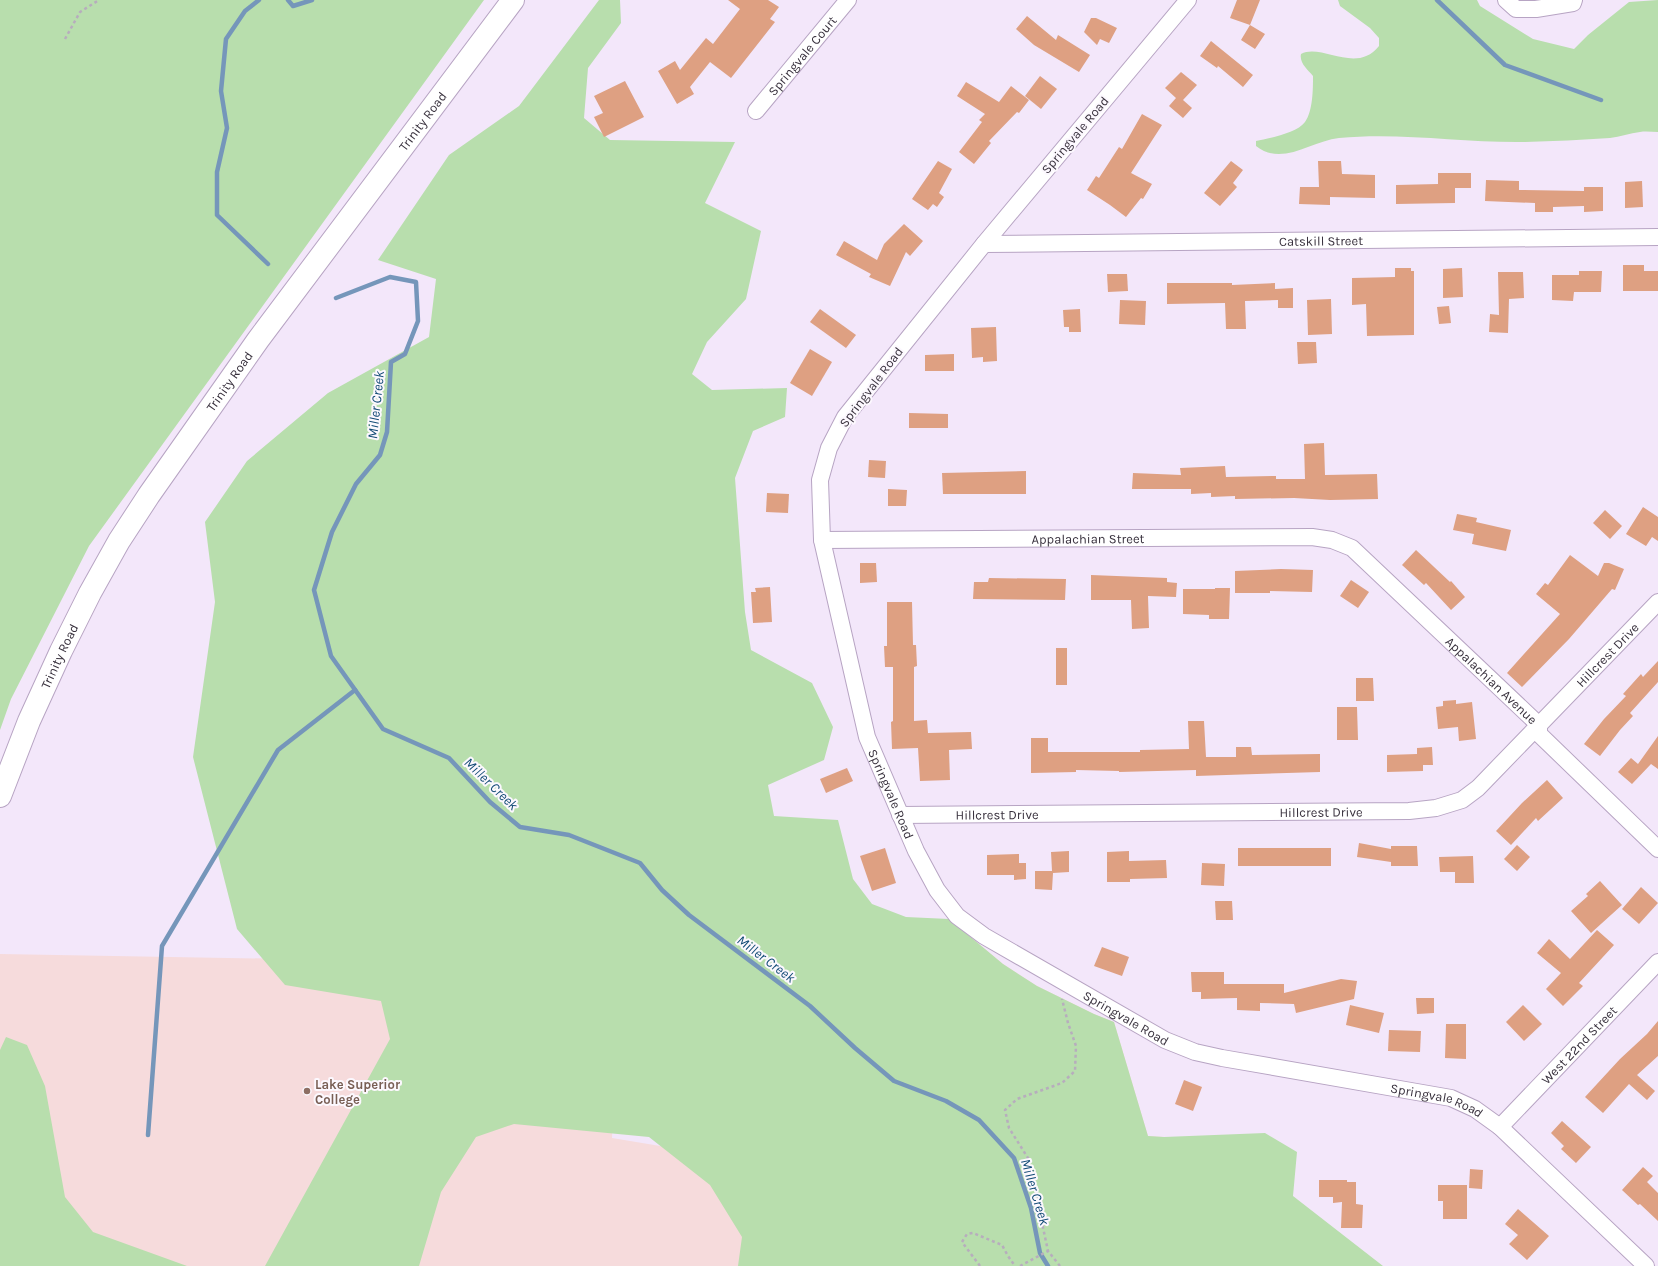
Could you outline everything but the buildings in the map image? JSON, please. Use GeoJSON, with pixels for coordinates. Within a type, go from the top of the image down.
{"type":"FeatureCollection","features":[{"type":"Feature","properties":{"kind":"highway","name":"Trinity Road"},"geometry":{"type":"LineString","coordinates":[[0,796],[29,720],[61,651],[119,541],[149,495],[258,340],[514,0]]}},
{"type":"Feature","properties":{"kind":"street","name":"Springvale Court"},"geometry":{"type":"LineString","coordinates":[[756,111],[848,0]]}},
{"type":"Feature","properties":{"kind":"street","name":"Springvale Road"},"geometry":{"type":"LineString","coordinates":[[1188,0],[984,244],[845,417],[829,448],[820,480],[822,540],[867,737],[916,850],[937,890],[957,916],[984,936],[1165,1040],[1194,1052],[1229,1060],[1451,1098],[1475,1109],[1500,1127],[1646,1266]]}},
{"type":"Feature","properties":{"kind":"street"},"geometry":{"type":"LineString","coordinates":[[1506,0],[1516,9],[1536,9],[1573,3],[1574,0]]}},
{"type":"Feature","properties":{"kind":"street","name":"Catskill Street"},"geometry":{"type":"LineString","coordinates":[[984,244],[1658,237]]}},
{"type":"Feature","properties":{"kind":"street","name":"Appalachian Street"},"geometry":{"type":"LineString","coordinates":[[822,540],[1312,537],[1332,540],[1352,548]]}},
{"type":"Feature","properties":{"kind":"street","name":"Appalachian Avenue"},"geometry":{"type":"LineString","coordinates":[[1352,548],[1539,725],[1539,734],[1658,849]]}},
{"type":"Feature","properties":{"kind":"street","name":"Hillcrest Drive"},"geometry":{"type":"LineString","coordinates":[[900,814],[1401,811],[1436,808],[1462,800],[1478,788],[1658,602]]}},
{"type":"Feature","properties":{"kind":"street","name":"West 22nd Street"},"geometry":{"type":"LineString","coordinates":[[1500,1127],[1658,962]]}},
{"type":"Feature","properties":{"kind":"path"},"geometry":{"type":"LineString","coordinates":[[65,39],[80,12],[99,0]]}},
{"type":"Feature","properties":{"kind":"path"},"geometry":{"type":"LineString","coordinates":[[1058,979],[1068,1023],[1076,1046],[1075,1071],[1062,1083],[1017,1099],[1005,1110],[1009,1128],[1028,1158],[1030,1176],[1041,1204],[1042,1223],[1048,1251],[1060,1266]]}},
{"type":"Feature","properties":{"kind":"path"},"geometry":{"type":"LineString","coordinates":[[980,1266],[962,1242],[967,1234],[973,1233],[1002,1245],[1015,1266]]}},
{"type":"Feature","properties":{"kind":"path"},"geometry":{"type":"LineString","coordinates":[[1020,1266],[1048,1251]]}},
{"type":"Feature","properties":{"kind":"shaded area","name":"Lake Superior College"},"geometry":{"type":"Polygon","coordinates":[[[949,919],[1003,964],[1037,986],[1094,1014],[1114,1022],[1148,1136],[1164,1137],[1180,1266],[0,1266],[0,954],[524,963],[616,1020],[612,1138],[860,1179],[949,919]]]}},
{"type":"Feature","properties":{"kind":"green space"},"geometry":{"type":"Polygon","coordinates":[[[0,0],[484,0],[89,546],[11,699],[0,730],[0,0]]]}},
{"type":"Feature","properties":{"kind":"green space"},"geometry":{"type":"Polygon","coordinates":[[[599,0],[620,0],[621,23],[588,68],[584,118],[610,140],[735,142],[705,203],[761,231],[746,299],[707,342],[692,374],[712,390],[787,388],[785,417],[753,431],[735,478],[745,612],[751,650],[812,683],[833,727],[824,760],[768,785],[774,816],[838,820],[853,879],[872,904],[906,917],[949,919],[1003,964],[1037,986],[1094,1014],[1114,1022],[1148,1136],[1164,1137],[1265,1133],[1297,1152],[1293,1196],[1383,1266],[738,1266],[742,1237],[710,1185],[649,1137],[514,1124],[476,1137],[441,1192],[419,1266],[265,1266],[390,1039],[381,1001],[285,985],[237,929],[193,757],[215,602],[205,522],[247,461],[328,393],[429,337],[436,279],[378,260],[449,155],[519,106],[599,0]]]}},
{"type":"Feature","properties":{"kind":"green space"},"geometry":{"type":"Polygon","coordinates":[[[1338,0],[1477,0],[1480,6],[1533,39],[1574,49],[1588,35],[1629,2],[1658,0],[1658,132],[1632,133],[1610,138],[1525,142],[1362,136],[1328,140],[1297,151],[1286,153],[1276,154],[1266,152],[1256,146],[1256,141],[1296,129],[1305,122],[1310,112],[1313,76],[1306,69],[1301,60],[1301,54],[1319,52],[1339,57],[1360,58],[1370,54],[1379,46],[1379,38],[1370,28],[1340,6],[1338,0]]]}},
{"type":"Feature","properties":{"kind":"green space"},"geometry":{"type":"Polygon","coordinates":[[[6,1037],[27,1045],[45,1086],[65,1197],[93,1232],[187,1266],[0,1266],[0,1050],[6,1037]]]}},
{"type":"Feature","properties":{"kind":"waterway","name":"Miller Creek"},"geometry":{"type":"LineString","coordinates":[[259,0],[245,11],[226,39],[221,91],[227,128],[217,172],[217,215],[268,264]]}},
{"type":"Feature","properties":{"kind":"waterway","name":"Miller Creek"},"geometry":{"type":"LineString","coordinates":[[288,0],[293,6],[312,0]]}},
{"type":"Feature","properties":{"kind":"waterway"},"geometry":{"type":"LineString","coordinates":[[1437,0],[1505,65],[1601,100]]}},
{"type":"Feature","properties":{"kind":"waterway","name":"Miller Creek"},"geometry":{"type":"LineString","coordinates":[[336,298],[390,277],[416,282],[418,321],[405,354],[391,362],[387,432],[380,455],[356,484],[332,532],[314,590],[331,656],[383,729],[449,758],[490,802],[520,827],[569,835],[640,863],[662,890],[689,915],[810,1006],[855,1048],[894,1081],[946,1101],[979,1120],[1014,1158],[1031,1208],[1040,1253],[1048,1266]]}},
{"type":"Feature","properties":{"kind":"waterway"},"geometry":{"type":"LineString","coordinates":[[148,1135],[162,946],[278,750],[355,690]]}},
{"type":"Feature","properties":{"kind":"place","name":"Lake Superior College"},"geometry":{"type":"Point","coordinates":[307,1091]}}]}
